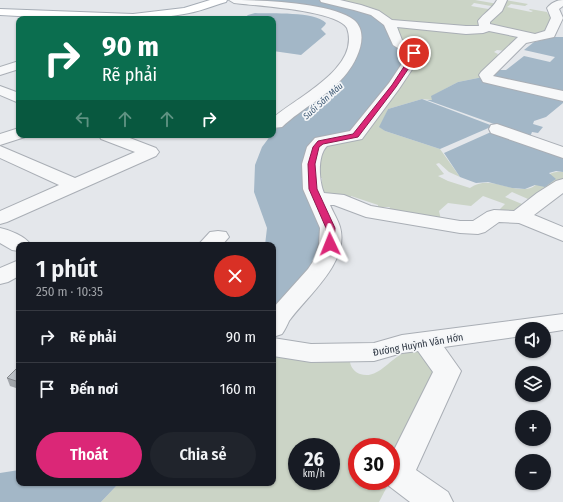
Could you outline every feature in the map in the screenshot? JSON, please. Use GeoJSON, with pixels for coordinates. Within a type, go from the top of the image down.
{"type":"FeatureCollection","features":[{"type":"Feature","properties":{"kind":"main road"},"geometry":{"type":"LineString","coordinates":[[0,12],[132,16],[185,11],[222,0]]}},
{"type":"Feature","properties":{"kind":"main road"},"geometry":{"type":"LineString","coordinates":[[175,16],[192,14],[235,0]]}},
{"type":"Feature","properties":{"kind":"main road"},"geometry":{"type":"LineString","coordinates":[[0,15],[22,16]]}},
{"type":"Feature","properties":{"kind":"street"},"geometry":{"type":"LineString","coordinates":[[235,0],[328,14],[347,20],[354,30],[355,38],[352,52],[346,66],[326,87],[276,124]]}},
{"type":"Feature","properties":{"kind":"street"},"geometry":{"type":"LineString","coordinates":[[325,0],[371,11],[389,23],[473,30],[483,30],[485,28],[484,21],[498,9],[502,0]]}},
{"type":"Feature","properties":{"kind":"street"},"geometry":{"type":"LineString","coordinates":[[563,0],[553,8],[557,18],[557,33],[525,38],[486,74],[487,78],[563,96]]}},
{"type":"Feature","properties":{"kind":"street"},"geometry":{"type":"LineString","coordinates":[[276,322],[317,273],[325,260],[330,244],[330,228],[313,189],[311,164],[316,147],[321,142],[356,135],[394,86],[414,56],[414,53],[397,42],[389,23]]}},
{"type":"Feature","properties":{"kind":"street"},"geometry":{"type":"LineString","coordinates":[[484,26],[534,37]]}},
{"type":"Feature","properties":{"kind":"street"},"geometry":{"type":"LineString","coordinates":[[0,70],[16,66]]}},
{"type":"Feature","properties":{"kind":"street"},"geometry":{"type":"LineString","coordinates":[[0,90],[16,97]]}},
{"type":"Feature","properties":{"kind":"street"},"geometry":{"type":"LineString","coordinates":[[497,128],[563,153]]}},
{"type":"Feature","properties":{"kind":"street"},"geometry":{"type":"LineString","coordinates":[[0,140],[16,134]]}},
{"type":"Feature","properties":{"kind":"street"},"geometry":{"type":"LineString","coordinates":[[0,218],[150,152],[115,138]]}},
{"type":"Feature","properties":{"kind":"street"},"geometry":{"type":"LineString","coordinates":[[0,152],[75,185]]}},
{"type":"Feature","properties":{"kind":"street"},"geometry":{"type":"LineString","coordinates":[[522,217],[522,214],[525,211],[563,185]]}},
{"type":"Feature","properties":{"kind":"street"},"geometry":{"type":"LineString","coordinates":[[318,200],[335,199],[366,210],[460,227],[478,228],[494,216],[522,217],[563,235]]}},
{"type":"Feature","properties":{"kind":"street"},"geometry":{"type":"LineString","coordinates":[[0,277],[16,269]]}},
{"type":"Feature","properties":{"kind":"street","name":"Đường Huỳnh Văn Hớn"},"geometry":{"type":"LineString","coordinates":[[276,347],[311,353],[332,354],[374,352],[402,344],[563,322]]}},
{"type":"Feature","properties":{"kind":"street"},"geometry":{"type":"LineString","coordinates":[[426,341],[447,371],[400,470],[400,476],[436,502]]}},
{"type":"Feature","properties":{"kind":"green space"},"geometry":{"type":"Polygon","coordinates":[[[331,0],[475,0],[498,4],[497,7],[474,3],[471,6],[494,10],[481,21],[526,37],[505,51],[497,50],[494,52],[498,54],[497,56],[500,56],[483,77],[458,82],[432,96],[432,100],[422,99],[388,109],[380,127],[385,131],[440,149],[460,177],[449,172],[439,163],[436,164],[444,174],[438,176],[470,188],[477,184],[490,183],[525,189],[535,186],[551,173],[557,172],[563,172],[563,180],[528,199],[512,192],[505,197],[522,204],[515,212],[496,213],[505,204],[483,196],[471,206],[448,203],[439,211],[441,220],[388,211],[390,207],[378,207],[378,205],[351,196],[351,202],[321,197],[317,185],[322,185],[322,178],[318,178],[321,148],[395,91],[331,0]]]}},
{"type":"Feature","properties":{"kind":"green space"},"geometry":{"type":"Polygon","coordinates":[[[505,0],[528,4],[525,6],[511,4],[507,7],[531,12],[533,11],[529,10],[530,9],[547,12],[548,14],[554,15],[549,30],[533,36],[488,26],[487,22],[505,0]]]}},
{"type":"Feature","properties":{"kind":"green space"},"geometry":{"type":"Polygon","coordinates":[[[412,351],[426,351],[442,371],[400,459],[400,438],[348,438],[348,490],[385,490],[379,502],[101,502],[116,486],[276,486],[276,356],[299,360],[350,362],[355,371],[366,375],[378,372],[404,353],[412,351]]]}},
{"type":"Feature","properties":{"kind":"water","name":"Suối Săn Máu"},"geometry":{"type":"Polygon","coordinates":[[[239,0],[319,0],[340,4],[379,18],[411,56],[352,134],[311,146],[326,231],[319,259],[276,310],[276,242],[265,242],[267,228],[254,192],[255,165],[262,147],[269,138],[276,138],[276,129],[285,120],[338,80],[355,24],[307,8],[239,0]]]}},
{"type":"Feature","properties":{"kind":"water"},"geometry":{"type":"Polygon","coordinates":[[[255,13],[292,14],[313,17],[326,23],[321,29],[326,34],[301,55],[276,51],[276,16],[247,16],[255,13]]]}},
{"type":"Feature","properties":{"kind":"water"},"geometry":{"type":"Polygon","coordinates":[[[555,37],[563,37],[563,95],[491,78],[495,70],[506,70],[524,56],[550,62],[555,57],[524,50],[534,42],[555,37]]]}},
{"type":"Feature","properties":{"kind":"water"},"geometry":{"type":"Polygon","coordinates":[[[483,77],[563,98],[563,103],[546,117],[534,121],[533,124],[543,127],[538,133],[532,132],[530,137],[427,100],[432,100],[431,96],[458,82],[483,77]]]}},
{"type":"Feature","properties":{"kind":"water"},"geometry":{"type":"Polygon","coordinates":[[[422,99],[493,126],[440,149],[385,131],[379,127],[388,109],[422,99]]]}},
{"type":"Feature","properties":{"kind":"water"},"geometry":{"type":"Polygon","coordinates":[[[491,132],[563,157],[563,172],[556,171],[549,173],[556,179],[545,187],[535,185],[525,189],[512,188],[488,182],[476,183],[460,177],[444,153],[491,132]]]}},
{"type":"Feature","properties":{"kind":"water"},"geometry":{"type":"Polygon","coordinates":[[[16,470],[16,486],[116,486],[101,502],[0,502],[0,473],[16,470]]]}},
{"type":"Feature","properties":{"kind":"building"},"geometry":{"type":"Polygon","coordinates":[[[16,369],[16,381],[7,378],[16,369]]]}},
{"type":"Feature","properties":{"kind":"route"},"geometry":{"type":"LineString","coordinates":[[330,244],[330,228],[313,189],[311,164],[316,147],[321,142],[348,138],[356,135],[394,86],[414,56],[414,53]]}}]}
